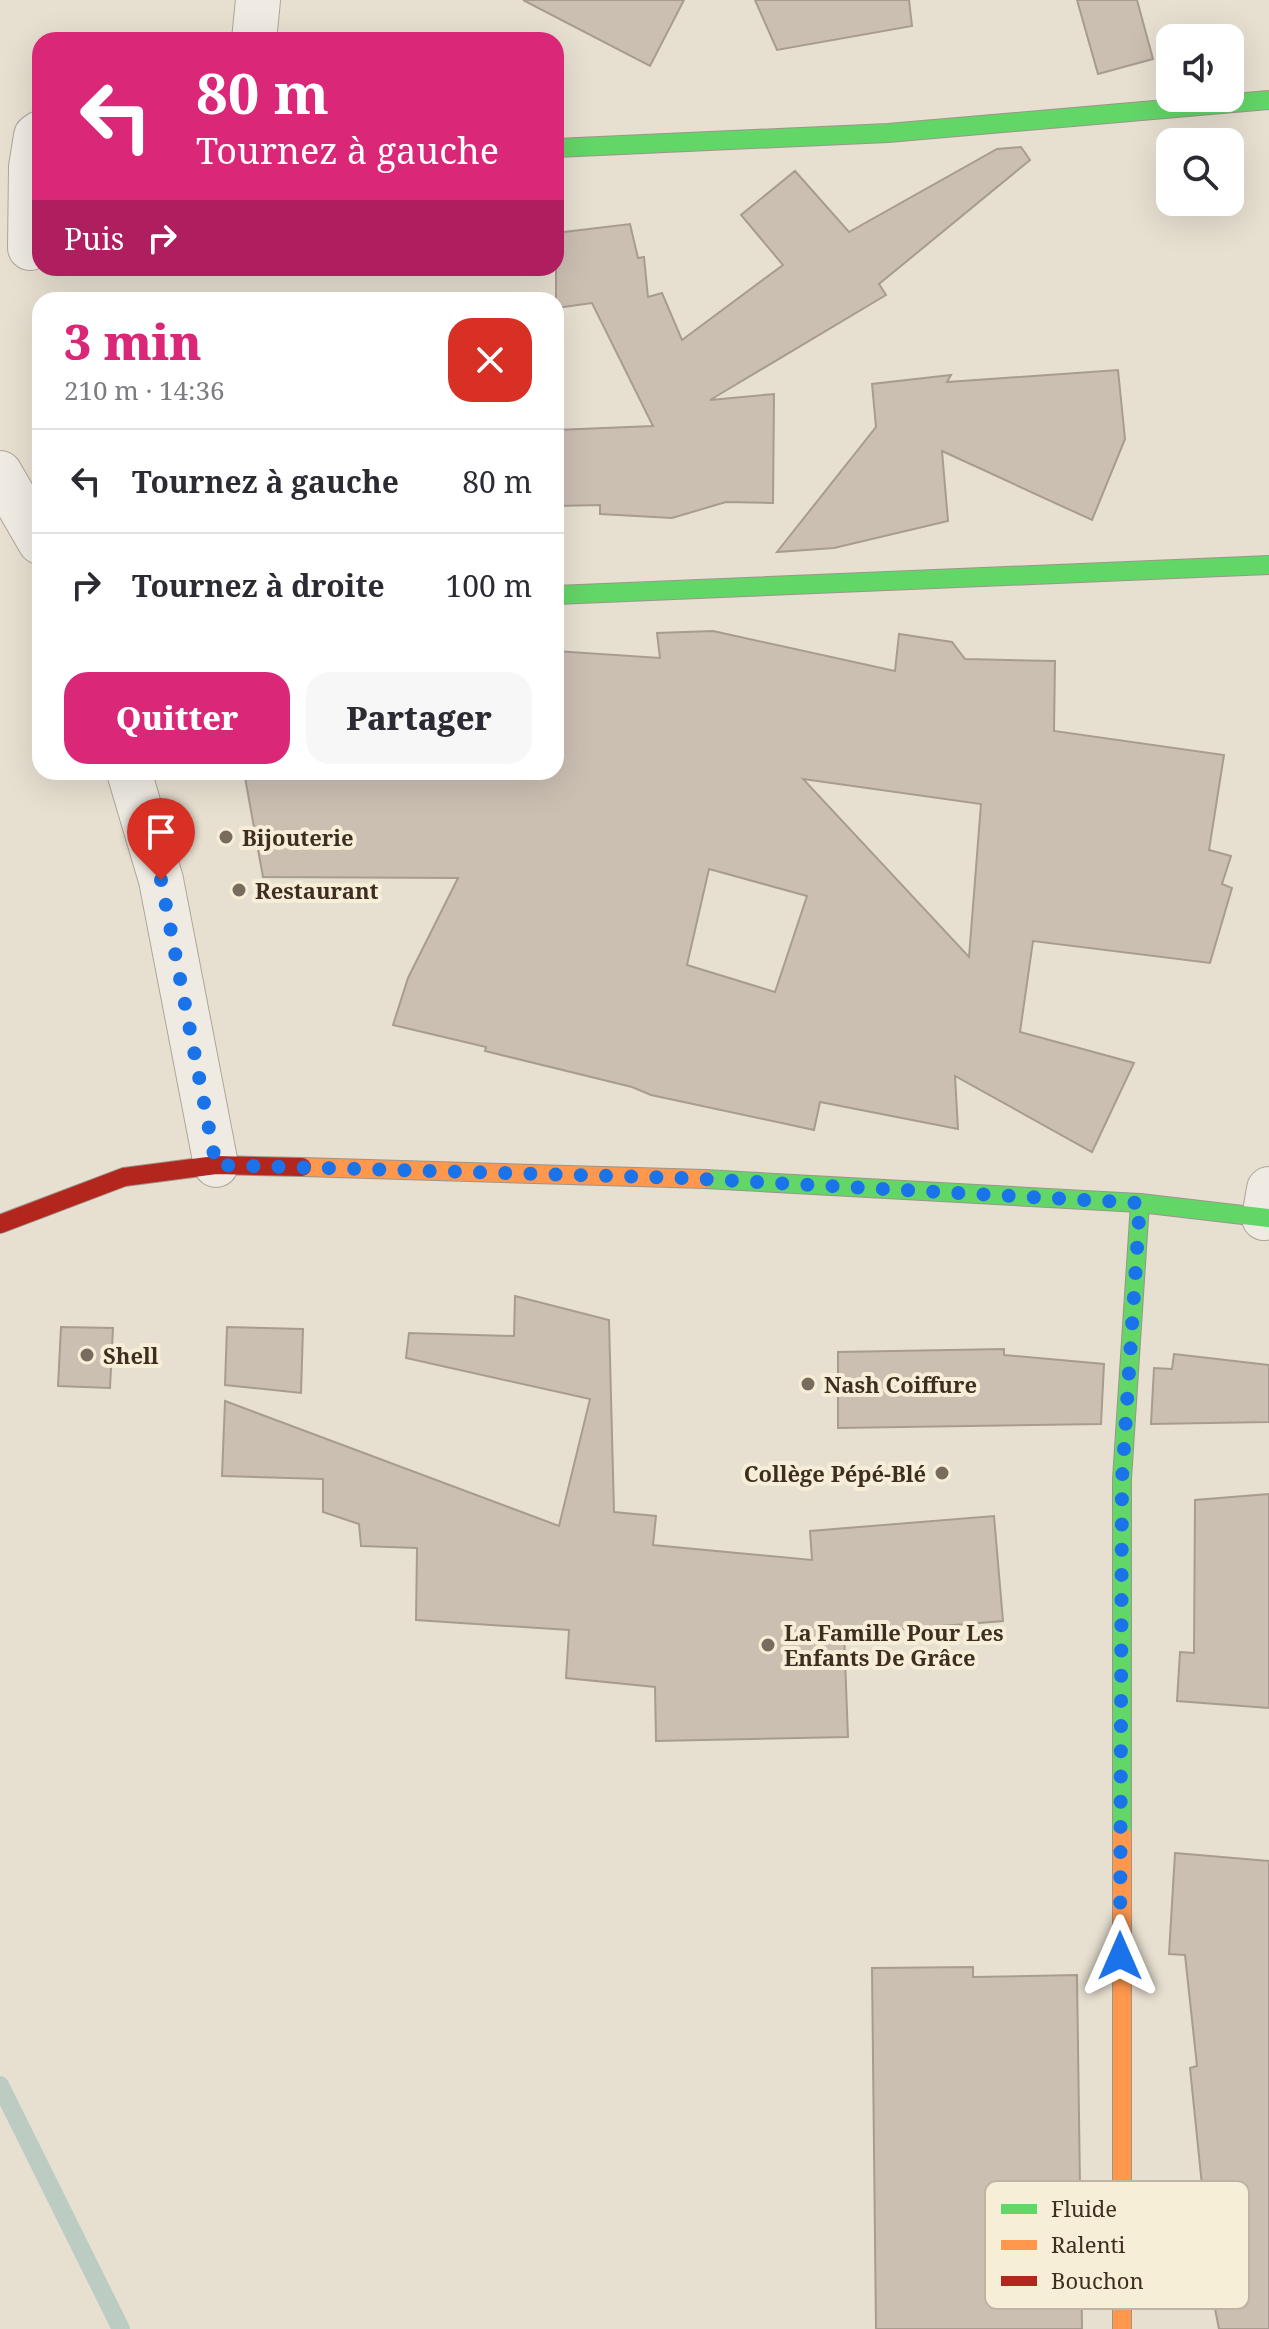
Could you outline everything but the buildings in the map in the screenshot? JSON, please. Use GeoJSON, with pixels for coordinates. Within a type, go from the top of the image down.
{"type":"FeatureCollection","features":[{"type":"Feature","properties":{"kind":"street"},"geometry":{"type":"LineString","coordinates":[[255,32],[258,0]]}},
{"type":"Feature","properties":{"kind":"street"},"geometry":{"type":"LineString","coordinates":[[564,148],[888,133],[1269,100]]}},
{"type":"Feature","properties":{"kind":"street"},"geometry":{"type":"LineString","coordinates":[[30,248],[32,161]]}},
{"type":"Feature","properties":{"kind":"street"},"geometry":{"type":"LineString","coordinates":[[0,473],[32,528]]}},
{"type":"Feature","properties":{"kind":"street"},"geometry":{"type":"LineString","coordinates":[[564,595],[1269,565]]}},
{"type":"Feature","properties":{"kind":"street"},"geometry":{"type":"LineString","coordinates":[[131,780],[161,880],[216,1165]]}},
{"type":"Feature","properties":{"kind":"street"},"geometry":{"type":"LineString","coordinates":[[0,1224],[124,1177],[216,1165],[684,1178],[1267,1208]]}},
{"type":"Feature","properties":{"kind":"street"},"geometry":{"type":"LineString","coordinates":[[1122,2181],[1122,1479],[1140,1203]]}},
{"type":"Feature","properties":{"kind":"waterway"},"geometry":{"type":"LineString","coordinates":[[0,2085],[121,2329]]}},
{"type":"Feature","properties":{"kind":"traffic: fast"},"geometry":{"type":"LineString","coordinates":[[564,148],[888,133],[1269,100]]}},
{"type":"Feature","properties":{"kind":"traffic: fast"},"geometry":{"type":"LineString","coordinates":[[564,595],[1269,565]]}},
{"type":"Feature","properties":{"kind":"traffic: fast"},"geometry":{"type":"LineString","coordinates":[[705,1179],[1140,1203],[1269,1218]]}},
{"type":"Feature","properties":{"kind":"traffic: fast"},"geometry":{"type":"LineString","coordinates":[[1122,1835],[1122,1479],[1140,1203]]}},
{"type":"Feature","properties":{"kind":"traffic: slow"},"geometry":{"type":"LineString","coordinates":[[302,1167],[705,1179]]}},
{"type":"Feature","properties":{"kind":"traffic: slow"},"geometry":{"type":"LineString","coordinates":[[1122,1835],[1122,2181]]}},
{"type":"Feature","properties":{"kind":"traffic: slow"},"geometry":{"type":"LineString","coordinates":[[1122,2309],[1122,2329]]}},
{"type":"Feature","properties":{"kind":"traffic: jam"},"geometry":{"type":"LineString","coordinates":[[0,1224],[124,1177],[216,1165],[302,1167]]}},
{"type":"Feature","properties":{"kind":"place","name":"Bijouterie"},"geometry":{"type":"Point","coordinates":[226,837]}},
{"type":"Feature","properties":{"kind":"place","name":"Restaurant"},"geometry":{"type":"Point","coordinates":[239,890]}},
{"type":"Feature","properties":{"kind":"place","name":"Shell"},"geometry":{"type":"Point","coordinates":[87,1355]}},
{"type":"Feature","properties":{"kind":"place","name":"Nash Coiffure"},"geometry":{"type":"Point","coordinates":[808,1384]}},
{"type":"Feature","properties":{"kind":"place","name":"Collège Pépé-Blé"},"geometry":{"type":"Point","coordinates":[942,1473]}},
{"type":"Feature","properties":{"kind":"place","name":"La Famille Pour Les Enfants De Grâce"},"geometry":{"type":"Point","coordinates":[768,1645]}},
{"type":"Feature","properties":{"kind":"route"},"geometry":{"type":"LineString","coordinates":[[161,880],[216,1165],[684,1178],[1140,1203],[1122,1479],[1120,1956]]}}]}
